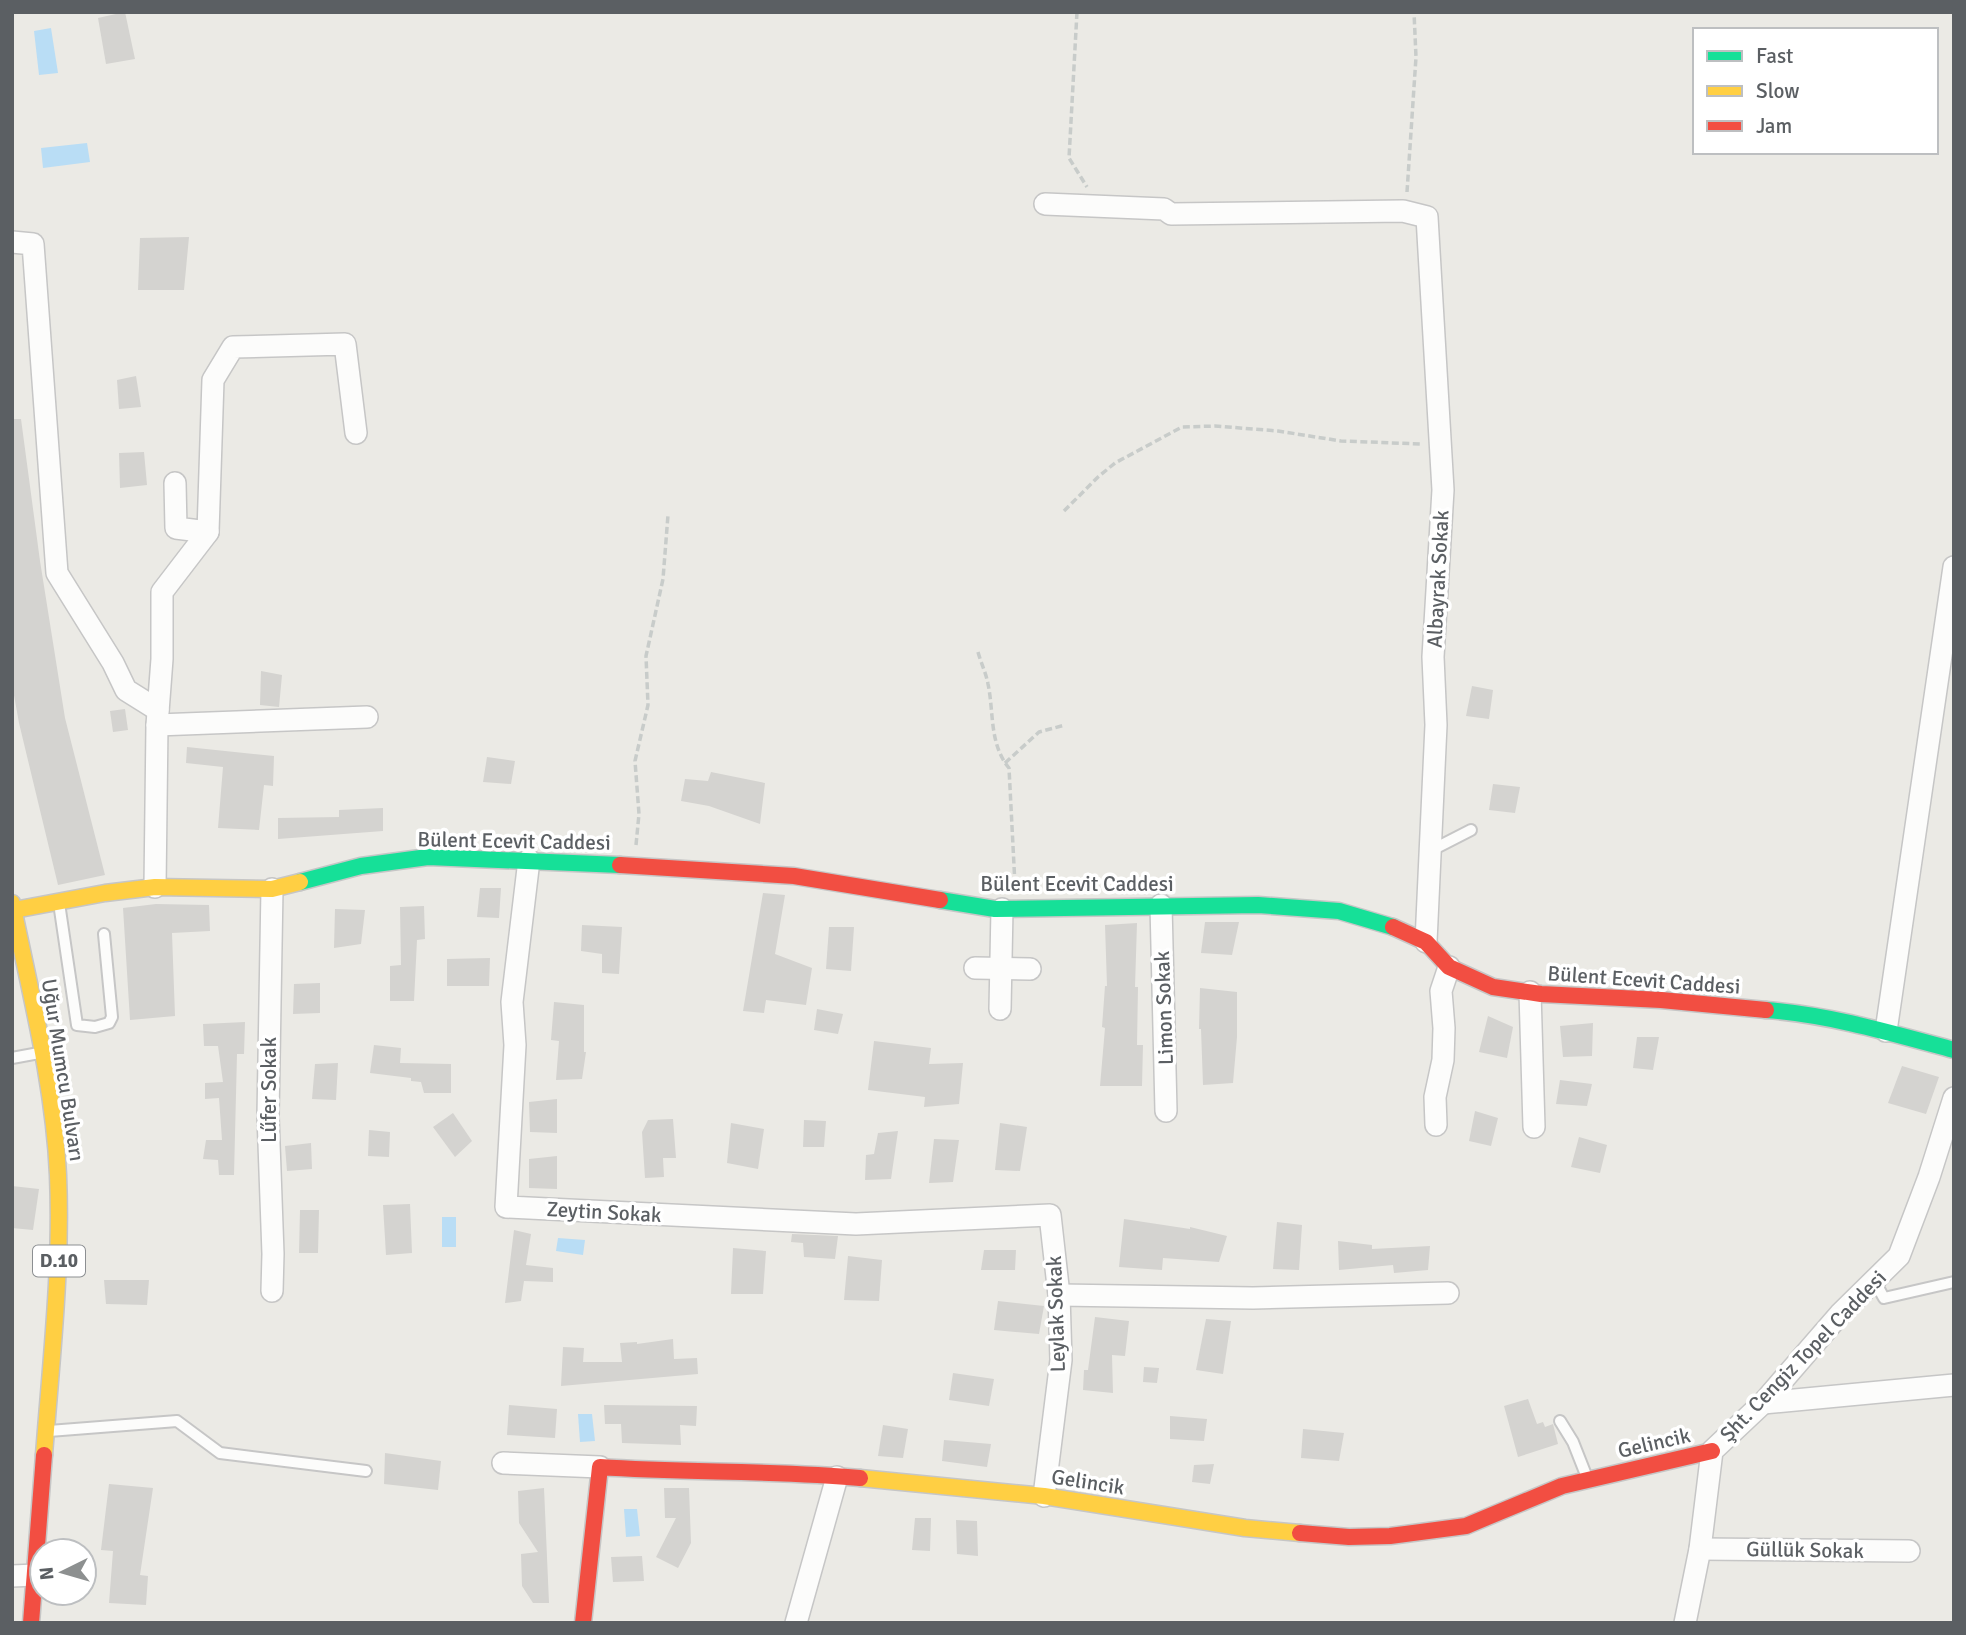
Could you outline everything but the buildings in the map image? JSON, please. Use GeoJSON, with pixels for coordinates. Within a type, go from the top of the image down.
{"type":"FeatureCollection","features":[{"type":"Feature","properties":{"kind":"street"},"geometry":{"type":"LineString","coordinates":[[1045,204],[1164,209],[1171,214],[1403,211]]}},
{"type":"Feature","properties":{"kind":"street","name":"Albayrak Sokak"},"geometry":{"type":"LineString","coordinates":[[1403,211],[1427,217],[1442,444],[1443,490],[1433,657],[1436,725],[1426,942]]}},
{"type":"Feature","properties":{"kind":"street"},"geometry":{"type":"LineString","coordinates":[[12,242],[33,244],[57,573],[113,663],[126,690],[158,717],[367,717]]}},
{"type":"Feature","properties":{"kind":"street"},"geometry":{"type":"LineString","coordinates":[[155,887],[162,592],[208,532],[213,380],[233,347],[345,344],[356,433]]}},
{"type":"Feature","properties":{"kind":"street"},"geometry":{"type":"LineString","coordinates":[[176,483],[176,528],[208,532]]}},
{"type":"Feature","properties":{"kind":"street"},"geometry":{"type":"LineString","coordinates":[[1886,1031],[1954,567]]}},
{"type":"Feature","properties":{"kind":"street","name":"Bülent Ecevit Caddesi"},"geometry":{"type":"LineString","coordinates":[[14,916],[104,893],[155,887],[272,890],[361,866],[428,857],[529,860],[794,876],[1009,910],[1258,905],[1339,911],[1384,923],[1426,942],[1449,967],[1493,987],[1804,1013],[1886,1031],[1954,1050]]}},
{"type":"Feature","properties":{"kind":"street","name":"Zeytin Sokak"},"geometry":{"type":"LineString","coordinates":[[529,860],[512,1002],[514,1045],[506,1208],[856,1224],[1049,1215]]}},
{"type":"Feature","properties":{"kind":"street","name":"Lűfer Sokak"},"geometry":{"type":"LineString","coordinates":[[271,1291],[273,1254],[268,1116],[272,890]]}},
{"type":"Feature","properties":{"kind":"street","name":"Limon Sokak"},"geometry":{"type":"LineString","coordinates":[[1161,905],[1166,1111]]}},
{"type":"Feature","properties":{"kind":"street"},"geometry":{"type":"LineString","coordinates":[[1000,1009],[1001,967],[1009,910]]}},
{"type":"Feature","properties":{"kind":"street","name":"Uğur Mumcu Bulvarı"},"geometry":{"type":"LineString","coordinates":[[14,916],[48,1086],[58,1173],[59,1250],[39,1537]]}},
{"type":"Feature","properties":{"kind":"street"},"geometry":{"type":"LineString","coordinates":[[1436,1125],[1435,1097],[1443,1060],[1441,991],[1449,967]]}},
{"type":"Feature","properties":{"kind":"street"},"geometry":{"type":"LineString","coordinates":[[975,968],[1030,969]]}},
{"type":"Feature","properties":{"kind":"street"},"geometry":{"type":"LineString","coordinates":[[1530,992],[1534,1127]]}},
{"type":"Feature","properties":{"kind":"street","name":"Şht. Cengiz Topel Caddesi"},"geometry":{"type":"LineString","coordinates":[[1685,1623],[1700,1549],[1712,1451],[1763,1403],[1840,1314],[1899,1256],[1929,1177],[1954,1098]]}},
{"type":"Feature","properties":{"kind":"street","name":"Leylak Sokak"},"geometry":{"type":"LineString","coordinates":[[1044,1496],[1061,1360],[1059,1295],[1049,1215]]}},
{"type":"Feature","properties":{"kind":"street"},"geometry":{"type":"LineString","coordinates":[[1059,1295],[1252,1298],[1448,1293]]}},
{"type":"Feature","properties":{"kind":"street"},"geometry":{"type":"LineString","coordinates":[[1763,1403],[1954,1385]]}},
{"type":"Feature","properties":{"kind":"street","name":"Gelincik"},"geometry":{"type":"LineString","coordinates":[[600,1467],[671,1472],[762,1471],[1044,1496],[1245,1528],[1349,1537],[1390,1536],[1465,1526],[1547,1491],[1712,1451]]}},
{"type":"Feature","properties":{"kind":"street"},"geometry":{"type":"LineString","coordinates":[[503,1463],[600,1467],[583,1623]]}},
{"type":"Feature","properties":{"kind":"street"},"geometry":{"type":"LineString","coordinates":[[796,1623],[837,1477]]}},
{"type":"Feature","properties":{"kind":"street","name":"Güllük Sokak"},"geometry":{"type":"LineString","coordinates":[[1700,1549],[1909,1551]]}},
{"type":"Feature","properties":{"kind":"lane"},"geometry":{"type":"LineString","coordinates":[[1430,851],[1471,831]]}},
{"type":"Feature","properties":{"kind":"lane"},"geometry":{"type":"LineString","coordinates":[[59,903],[77,1025],[95,1027],[109,1023],[112,1017],[104,934]]}},
{"type":"Feature","properties":{"kind":"lane"},"geometry":{"type":"LineString","coordinates":[[12,1058],[42,1053]]}},
{"type":"Feature","properties":{"kind":"lane"},"geometry":{"type":"LineString","coordinates":[[1875,1282],[1884,1298],[1954,1282]]}},
{"type":"Feature","properties":{"kind":"lane"},"geometry":{"type":"LineString","coordinates":[[1560,1420],[1573,1442],[1588,1480]]}},
{"type":"Feature","properties":{"kind":"lane"},"geometry":{"type":"LineString","coordinates":[[46,1432],[177,1422],[220,1453],[366,1471]]}},
{"type":"Feature","properties":{"kind":"path"},"geometry":{"type":"LineString","coordinates":[[1077,12],[1069,158],[1096,205]]}},
{"type":"Feature","properties":{"kind":"path"},"geometry":{"type":"LineString","coordinates":[[1403,211],[1409,182],[1416,57],[1414,12]]}},
{"type":"Feature","properties":{"kind":"path"},"geometry":{"type":"LineString","coordinates":[[1064,511],[1115,463],[1182,427],[1215,426],[1278,431],[1342,441],[1442,444]]}},
{"type":"Feature","properties":{"kind":"path"},"geometry":{"type":"LineString","coordinates":[[634,866],[639,814],[635,761],[648,705],[646,656],[663,579],[668,515]]}},
{"type":"Feature","properties":{"kind":"path"},"geometry":{"type":"LineString","coordinates":[[978,652],[988,681],[1000,756],[1009,768],[1012,793],[1009,910]]}},
{"type":"Feature","properties":{"kind":"path"},"geometry":{"type":"LineString","coordinates":[[1005,763],[1039,732],[1065,725]]}},
{"type":"Feature","properties":{"kind":"water"},"geometry":{"type":"Polygon","coordinates":[[[51,28],[58,73],[39,75],[34,31],[51,28]]]}},
{"type":"Feature","properties":{"kind":"water"},"geometry":{"type":"Polygon","coordinates":[[[87,143],[90,162],[43,168],[41,148],[87,143]]]}},
{"type":"Feature","properties":{"kind":"water"},"geometry":{"type":"Polygon","coordinates":[[[442,1217],[456,1217],[456,1247],[442,1247],[442,1217]]]}},
{"type":"Feature","properties":{"kind":"water"},"geometry":{"type":"Polygon","coordinates":[[[558,1238],[585,1240],[583,1255],[556,1251],[558,1238]]]}},
{"type":"Feature","properties":{"kind":"water"},"geometry":{"type":"Polygon","coordinates":[[[578,1414],[592,1414],[595,1441],[580,1442],[578,1414]]]}},
{"type":"Feature","properties":{"kind":"water"},"geometry":{"type":"Polygon","coordinates":[[[624,1509],[637,1509],[640,1536],[626,1537],[624,1509]]]}},
{"type":"Feature","properties":{"kind":"traffic: fast"},"geometry":{"type":"LineString","coordinates":[[300,882],[361,866],[428,857],[620,865]]}},
{"type":"Feature","properties":{"kind":"traffic: fast"},"geometry":{"type":"LineString","coordinates":[[940,900],[995,909],[1258,905],[1339,911],[1393,927]]}},
{"type":"Feature","properties":{"kind":"traffic: fast"},"geometry":{"type":"LineString","coordinates":[[1766,1010],[1837,1020],[1954,1050]]}},
{"type":"Feature","properties":{"kind":"traffic: slow"},"geometry":{"type":"LineString","coordinates":[[14,910],[105,893],[155,887],[272,889],[300,882]]}},
{"type":"Feature","properties":{"kind":"traffic: slow"},"geometry":{"type":"LineString","coordinates":[[12,903],[52,1106],[58,1175],[57,1280],[44,1455]]}},
{"type":"Feature","properties":{"kind":"traffic: slow"},"geometry":{"type":"LineString","coordinates":[[860,1478],[1044,1496],[1245,1528],[1300,1533]]}},
{"type":"Feature","properties":{"kind":"traffic: jam"},"geometry":{"type":"LineString","coordinates":[[620,865],[794,876],[940,900]]}},
{"type":"Feature","properties":{"kind":"traffic: jam"},"geometry":{"type":"LineString","coordinates":[[1393,927],[1426,942],[1449,967],[1493,987],[1541,994],[1661,1000],[1766,1010]]}},
{"type":"Feature","properties":{"kind":"traffic: jam"},"geometry":{"type":"LineString","coordinates":[[1300,1533],[1349,1537],[1390,1536],[1466,1526],[1562,1486],[1712,1451]]}},
{"type":"Feature","properties":{"kind":"traffic: jam"},"geometry":{"type":"LineString","coordinates":[[31,1623],[44,1455]]}},
{"type":"Feature","properties":{"kind":"traffic: jam"},"geometry":{"type":"LineString","coordinates":[[583,1623],[600,1467],[860,1478]]}}]}
